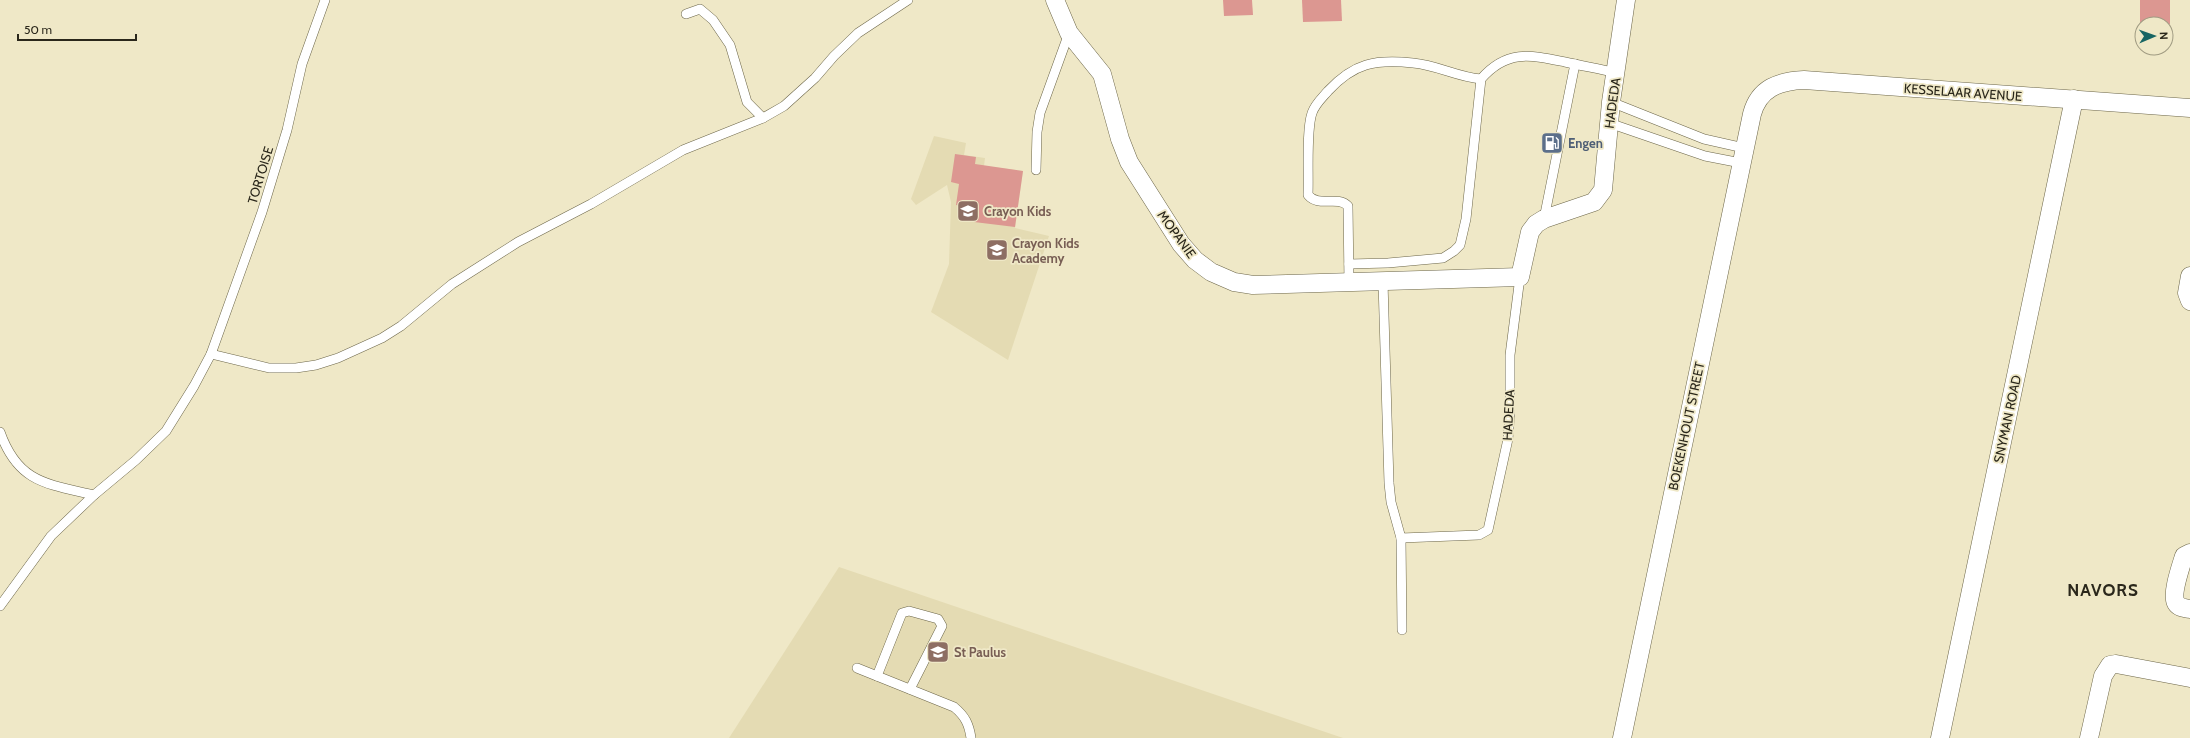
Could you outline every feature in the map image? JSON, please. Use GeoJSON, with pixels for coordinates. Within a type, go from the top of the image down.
{"type":"FeatureCollection","features":[{"type":"Feature","properties":{"kind":"street","name":"MOPANIE"},"geometry":{"type":"LineString","coordinates":[[1055,0],[1069,34],[1102,74],[1120,139],[1129,162],[1181,244],[1202,266],[1226,279],[1253,285],[1520,278]]}},
{"type":"Feature","properties":{"kind":"street","name":"HADEDA"},"geometry":{"type":"LineString","coordinates":[[1520,278],[1530,232],[1536,224],[1544,219],[1588,205],[1600,196],[1606,177],[1611,102],[1617,73],[1626,0]]}},
{"type":"Feature","properties":{"kind":"street","name":"KESSELAAR AVENUE"},"geometry":{"type":"LineString","coordinates":[[1752,114],[1762,94],[1774,85],[1786,81],[1804,80],[2190,108]]}},
{"type":"Feature","properties":{"kind":"street","name":"SNYMAN ROAD"},"geometry":{"type":"LineString","coordinates":[[1940,738],[2074,100]]}},
{"type":"Feature","properties":{"kind":"street","name":"BOEKENHOUT STREET"},"geometry":{"type":"LineString","coordinates":[[1622,738],[1752,114]]}},
{"type":"Feature","properties":{"kind":"street"},"geometry":{"type":"LineString","coordinates":[[2190,276],[2187,293],[2190,301]]}},
{"type":"Feature","properties":{"kind":"street"},"geometry":{"type":"LineString","coordinates":[[2190,553],[2184,556],[2174,594],[2176,603],[2181,608],[2190,609]]}},
{"type":"Feature","properties":{"kind":"street"},"geometry":{"type":"LineString","coordinates":[[2088,738],[2103,676],[2110,665],[2116,664],[2190,678]]}},
{"type":"Feature","properties":{"kind":"lane","name":"TORTOISE"},"geometry":{"type":"LineString","coordinates":[[0,606],[51,536],[94,495],[132,464],[166,431],[182,408],[211,354],[274,178],[302,64],[325,0]]}},
{"type":"Feature","properties":{"kind":"lane"},"geometry":{"type":"LineString","coordinates":[[211,354],[264,367],[296,368],[316,365],[354,352],[401,326],[452,284],[522,239],[591,204],[683,150],[763,118],[792,101],[858,33],[908,0]]}},
{"type":"Feature","properties":{"kind":"lane"},"geometry":{"type":"LineString","coordinates":[[686,14],[700,9],[713,20],[733,51],[747,102],[763,118]]}},
{"type":"Feature","properties":{"kind":"lane"},"geometry":{"type":"LineString","coordinates":[[1036,170],[1037,132],[1040,113],[1069,34]]}},
{"type":"Feature","properties":{"kind":"lane"},"geometry":{"type":"LineString","coordinates":[[1349,264],[1388,263],[1443,258],[1454,251],[1460,244],[1466,218],[1481,79],[1488,70],[1504,61],[1518,56],[1532,55],[1617,73]]}},
{"type":"Feature","properties":{"kind":"lane"},"geometry":{"type":"LineString","coordinates":[[1349,282],[1348,206],[1339,202],[1317,201],[1308,195],[1311,117],[1316,104],[1350,71],[1358,66],[1385,62],[1424,64],[1458,76],[1481,79]]}},
{"type":"Feature","properties":{"kind":"lane"},"geometry":{"type":"LineString","coordinates":[[1544,219],[1575,64]]}},
{"type":"Feature","properties":{"kind":"lane"},"geometry":{"type":"LineString","coordinates":[[1611,102],[1743,156]]}},
{"type":"Feature","properties":{"kind":"lane"},"geometry":{"type":"LineString","coordinates":[[1609,123],[1705,156],[1743,156]]}},
{"type":"Feature","properties":{"kind":"lane","name":"HADEDA"},"geometry":{"type":"LineString","coordinates":[[1401,538],[1479,535],[1488,530],[1508,439],[1510,413],[1510,355],[1520,278]]}},
{"type":"Feature","properties":{"kind":"lane"},"geometry":{"type":"LineString","coordinates":[[1383,282],[1389,482],[1391,502],[1401,538],[1402,630]]}},
{"type":"Feature","properties":{"kind":"lane"},"geometry":{"type":"LineString","coordinates":[[0,432],[8,454],[23,471],[38,480],[94,495]]}},
{"type":"Feature","properties":{"kind":"lane"},"geometry":{"type":"LineString","coordinates":[[877,676],[902,613],[909,611],[938,619],[942,626],[910,689]]}},
{"type":"Feature","properties":{"kind":"lane"},"geometry":{"type":"LineString","coordinates":[[857,668],[954,708],[964,716],[970,728],[971,738]]}},
{"type":"Feature","properties":{"kind":"shaded area","name":"Crayon Kids Academy"},"geometry":{"type":"Polygon","coordinates":[[[934,136],[966,143],[964,155],[985,158],[984,166],[1023,171],[1015,228],[1049,236],[1008,360],[931,312],[949,264],[951,202],[947,185],[916,205],[911,199],[934,136]]]}},
{"type":"Feature","properties":{"kind":"shaded area","name":"St Paulus"},"geometry":{"type":"Polygon","coordinates":[[[839,567],[1343,738],[729,738],[839,567]]]}},
{"type":"Feature","properties":{"kind":"building"},"geometry":{"type":"Polygon","coordinates":[[[1223,0],[1252,0],[1253,15],[1224,16],[1223,0]]]}},
{"type":"Feature","properties":{"kind":"building"},"geometry":{"type":"Polygon","coordinates":[[[1302,0],[1341,0],[1342,21],[1303,22],[1302,0]]]}},
{"type":"Feature","properties":{"kind":"building"},"geometry":{"type":"Polygon","coordinates":[[[2140,0],[2170,0],[2170,16],[2140,16],[2140,0]]]}},
{"type":"Feature","properties":{"kind":"building"},"geometry":{"type":"Polygon","coordinates":[[[955,154],[976,157],[975,164],[1023,171],[1015,227],[974,222],[975,209],[956,205],[959,184],[951,182],[955,154]]]}},
{"type":"Feature","properties":{"kind":"place","name":"Engen"},"geometry":{"type":"Point","coordinates":[1552,143]}},
{"type":"Feature","properties":{"kind":"place","name":"Crayon Kids"},"geometry":{"type":"Point","coordinates":[968,211]}},
{"type":"Feature","properties":{"kind":"place","name":"Crayon Kids Academy"},"geometry":{"type":"Point","coordinates":[997,250]}},
{"type":"Feature","properties":{"kind":"place","name":"St Paulus"},"geometry":{"type":"Point","coordinates":[938,652]}},
{"type":"Feature","properties":{"kind":"district","name":"NAVORS"},"geometry":{"type":"Point","coordinates":[2103,590]}}]}
